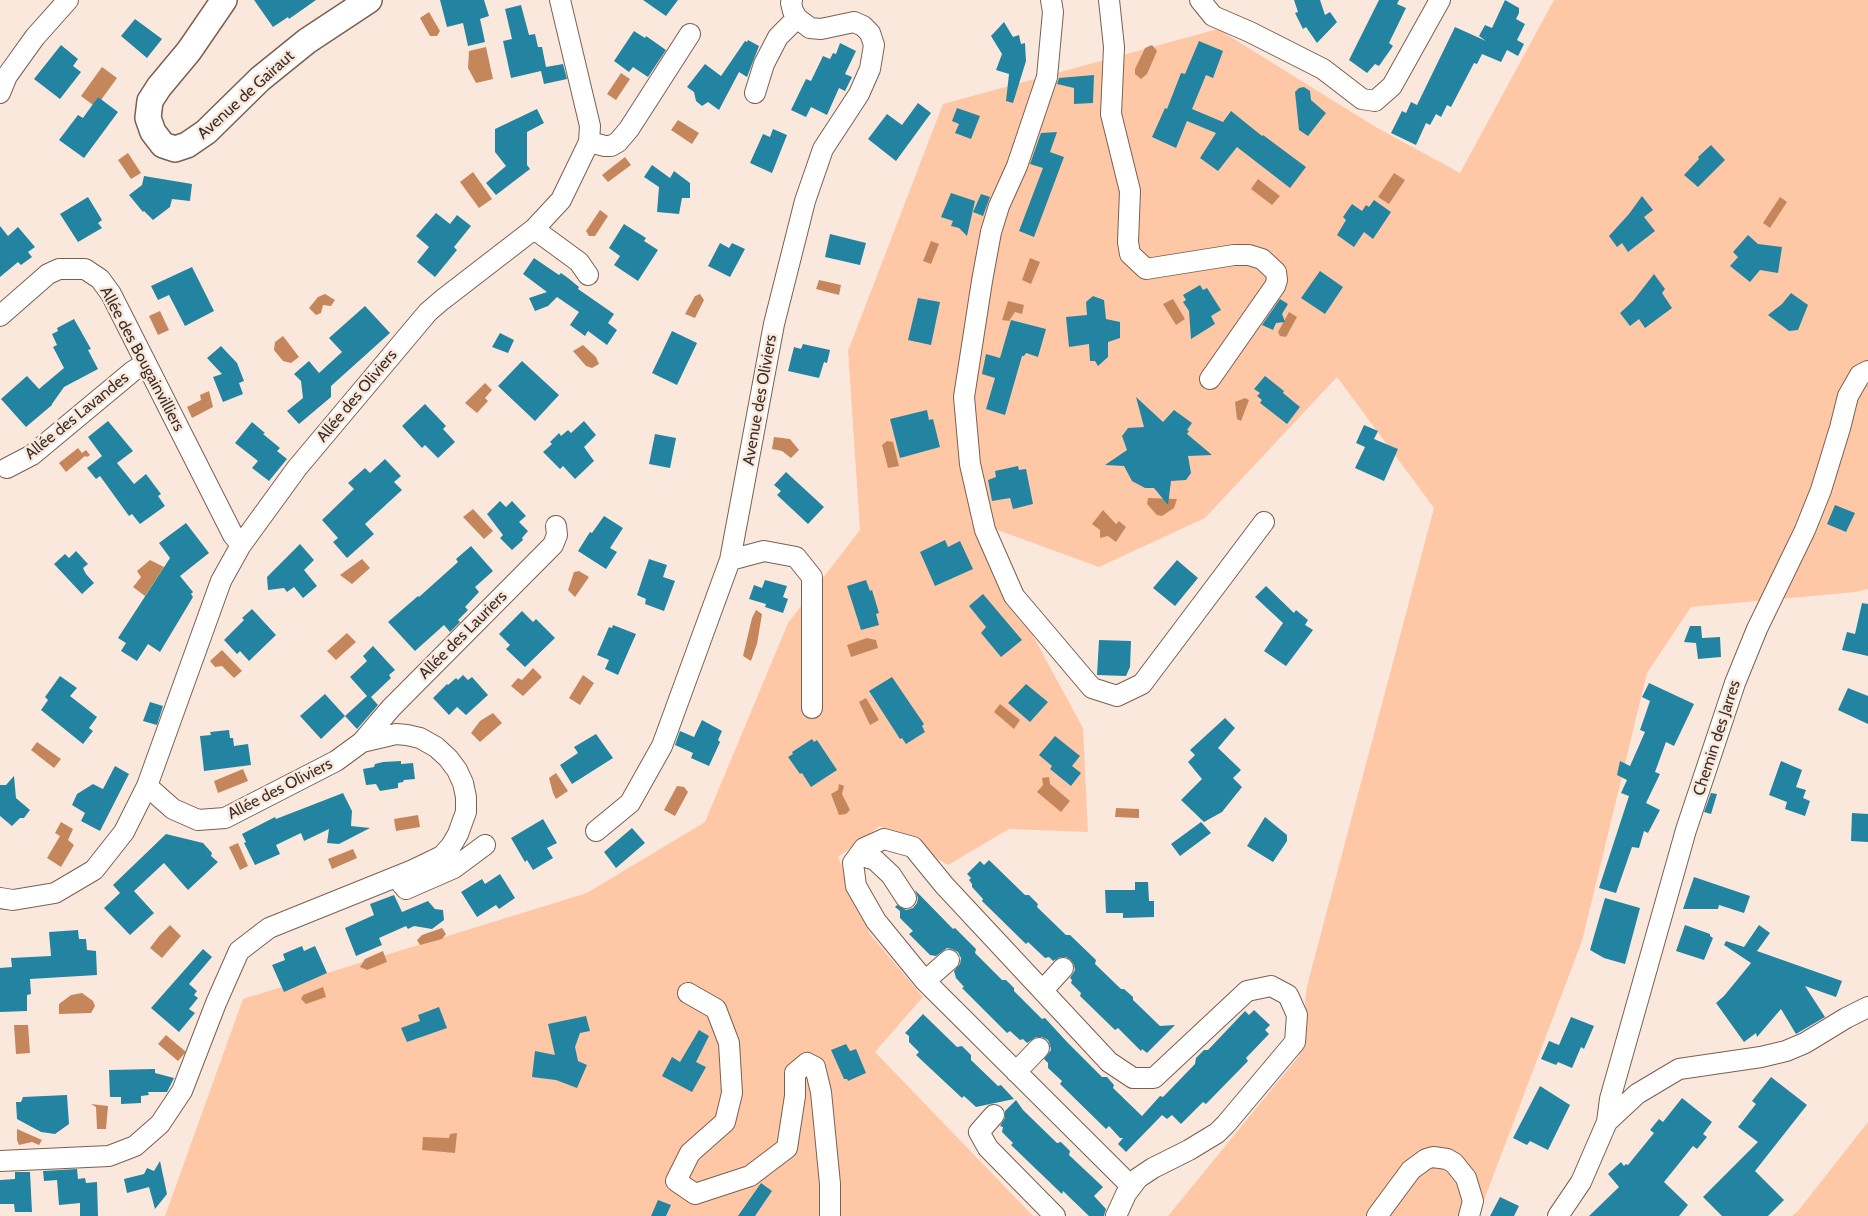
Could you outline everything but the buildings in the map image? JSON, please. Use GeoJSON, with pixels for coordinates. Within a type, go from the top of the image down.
{"type":"FeatureCollection","features":[{"type":"Feature","properties":{"kind":"street"},"geometry":{"type":"LineString","coordinates":[[0,93],[7,76],[35,37],[68,0]]}},
{"type":"Feature","properties":{"kind":"street","name":"Avenue de Gairaut"},"geometry":{"type":"LineString","coordinates":[[224,0],[193,45],[150,101],[148,118],[153,132],[164,145],[174,148],[187,146],[206,132],[260,79],[307,41],[369,0]]}},
{"type":"Feature","properties":{"kind":"street","name":"Allée des Oliviers"},"geometry":{"type":"LineString","coordinates":[[0,1161],[109,1156],[135,1146],[160,1124],[182,1091],[216,1003],[239,951],[269,928],[396,877],[442,856],[452,846],[463,824],[466,812],[466,797],[463,783],[456,770],[448,758],[436,747],[408,734],[396,734],[362,742],[336,761],[225,818],[198,820],[173,809],[147,786],[221,580],[241,545],[297,468],[428,312],[534,228],[561,200],[589,142],[590,126],[560,0]]}},
{"type":"Feature","properties":{"kind":"street"},"geometry":{"type":"LineString","coordinates":[[1051,0],[1052,12],[1047,77],[1016,166],[998,206],[991,232],[964,397],[970,464],[985,530],[1014,596],[1092,688],[1116,696],[1142,684],[1264,522]]}},
{"type":"Feature","properties":{"kind":"street"},"geometry":{"type":"LineString","coordinates":[[1109,0],[1114,47],[1111,114],[1130,191],[1128,242],[1130,254],[1146,269],[1234,255],[1249,255],[1262,259],[1276,272],[1277,280],[1275,286],[1210,379]]}},
{"type":"Feature","properties":{"kind":"street"},"geometry":{"type":"LineString","coordinates":[[1200,0],[1213,16],[1250,32],[1323,69],[1362,99],[1375,101],[1392,86],[1440,0]]}},
{"type":"Feature","properties":{"kind":"street"},"geometry":{"type":"LineString","coordinates":[[755,93],[764,64],[794,9]]}},
{"type":"Feature","properties":{"kind":"street","name":"Avenue des Oliviers"},"geometry":{"type":"LineString","coordinates":[[596,832],[630,803],[662,746],[730,560],[774,324],[805,201],[823,149],[859,94],[870,69],[874,44],[870,33],[863,26],[854,22],[821,29],[810,28],[794,9]]}},
{"type":"Feature","properties":{"kind":"street"},"geometry":{"type":"LineString","coordinates":[[589,142],[605,146],[611,146],[618,142],[630,129],[690,34]]}},
{"type":"Feature","properties":{"kind":"street"},"geometry":{"type":"LineString","coordinates":[[534,228],[579,262],[588,275]]}},
{"type":"Feature","properties":{"kind":"street","name":"Allée des Bougainvilliers"},"geometry":{"type":"LineString","coordinates":[[0,316],[48,274],[64,268],[85,269],[100,280],[111,294],[233,535],[241,545]]}},
{"type":"Feature","properties":{"kind":"street","name":"Allée des Lavandes"},"geometry":{"type":"LineString","coordinates":[[7,468],[32,455],[133,371],[146,363]]}},
{"type":"Feature","properties":{"kind":"street","name":"Chemin des Jarres"},"geometry":{"type":"LineString","coordinates":[[1607,1122],[1610,1099],[1686,830],[1735,683],[1757,629],[1804,530],[1817,498],[1840,428],[1848,396],[1860,374],[1868,371]]}},
{"type":"Feature","properties":{"kind":"street","name":"Allée des Lauriers"},"geometry":{"type":"LineString","coordinates":[[362,742],[391,708],[553,545],[557,535],[556,526]]}},
{"type":"Feature","properties":{"kind":"street"},"geometry":{"type":"LineString","coordinates":[[730,560],[764,552],[796,557],[812,577],[812,708]]}},
{"type":"Feature","properties":{"kind":"street"},"geometry":{"type":"LineString","coordinates":[[0,898],[13,900],[55,893],[94,870],[124,832],[147,786]]}},
{"type":"Feature","properties":{"kind":"street"},"geometry":{"type":"LineString","coordinates":[[1116,1216],[1131,1186],[1145,1172],[1190,1150],[1217,1133],[1296,1042],[1297,1015],[1288,995],[1272,986],[1247,991],[1154,1078],[1133,1078],[1109,1062],[944,885],[912,847],[884,839],[864,848],[853,863],[856,886],[876,921],[925,981],[1131,1186]]}},
{"type":"Feature","properties":{"kind":"street"},"geometry":{"type":"LineString","coordinates":[[396,877],[406,889],[454,868],[485,844]]}},
{"type":"Feature","properties":{"kind":"street"},"geometry":{"type":"LineString","coordinates":[[859,855],[875,860],[891,874],[906,898]]}},
{"type":"Feature","properties":{"kind":"street"},"geometry":{"type":"LineString","coordinates":[[925,981],[949,960]]}},
{"type":"Feature","properties":{"kind":"street"},"geometry":{"type":"LineString","coordinates":[[1042,990],[1063,968]]}},
{"type":"Feature","properties":{"kind":"street"},"geometry":{"type":"LineString","coordinates":[[688,993],[716,1009],[729,1043],[732,1093],[725,1122],[690,1153],[676,1181],[695,1194],[750,1176],[787,1148],[796,1096],[795,1073],[807,1063],[815,1067],[822,1092],[830,1184],[830,1216]]}},
{"type":"Feature","properties":{"kind":"street"},"geometry":{"type":"LineString","coordinates":[[1558,1216],[1580,1182],[1607,1122],[1637,1094],[1679,1070],[1761,1057],[1786,1051],[1805,1043],[1868,1007]]}},
{"type":"Feature","properties":{"kind":"street"},"geometry":{"type":"LineString","coordinates":[[1016,1072],[1039,1048]]}},
{"type":"Feature","properties":{"kind":"street"},"geometry":{"type":"LineString","coordinates":[[994,1115],[979,1132],[988,1148],[1055,1216]]}},
{"type":"Feature","properties":{"kind":"street"},"geometry":{"type":"LineString","coordinates":[[1377,1216],[1411,1170],[1426,1159],[1433,1157],[1447,1158],[1454,1163],[1466,1178],[1473,1201],[1469,1216]]}},
{"type":"Feature","properties":{"kind":"shaded area"},"geometry":{"type":"Polygon","coordinates":[[[1554,0],[1868,0],[1868,589],[1856,592],[1691,607],[1647,673],[1582,941],[1478,1216],[1168,1216],[1299,1056],[1307,986],[1434,508],[1337,377],[1205,518],[1099,567],[970,520],[1083,728],[1088,832],[1009,829],[948,865],[880,826],[838,857],[870,934],[923,997],[875,1052],[1033,1216],[165,1216],[243,999],[587,893],[705,822],[788,623],[860,530],[848,351],[943,104],[1218,29],[1374,126],[1460,173],[1554,0]]]}},
{"type":"Feature","properties":{"kind":"shaded area"},"geometry":{"type":"Polygon","coordinates":[[[429,12],[440,31],[437,36],[430,36],[420,18],[429,12]]]}},
{"type":"Feature","properties":{"kind":"shaded area"},"geometry":{"type":"Polygon","coordinates":[[[1152,45],[1157,51],[1147,74],[1141,79],[1135,74],[1135,69],[1145,48],[1152,45]]]}},
{"type":"Feature","properties":{"kind":"shaded area"},"geometry":{"type":"Polygon","coordinates":[[[486,47],[493,79],[476,83],[468,68],[469,51],[486,47]]]}},
{"type":"Feature","properties":{"kind":"shaded area"},"geometry":{"type":"Polygon","coordinates":[[[102,67],[117,78],[101,100],[98,97],[93,105],[81,96],[102,67]]]}},
{"type":"Feature","properties":{"kind":"shaded area"},"geometry":{"type":"Polygon","coordinates":[[[621,73],[630,79],[616,100],[607,94],[621,73]]]}},
{"type":"Feature","properties":{"kind":"shaded area"},"geometry":{"type":"Polygon","coordinates":[[[678,120],[699,133],[692,144],[671,130],[678,120]]]}},
{"type":"Feature","properties":{"kind":"shaded area"},"geometry":{"type":"Polygon","coordinates":[[[128,153],[141,173],[131,179],[118,160],[128,153]]]}},
{"type":"Feature","properties":{"kind":"shaded area"},"geometry":{"type":"Polygon","coordinates":[[[625,157],[631,165],[608,182],[602,175],[625,157]]]}},
{"type":"Feature","properties":{"kind":"shaded area"},"geometry":{"type":"Polygon","coordinates":[[[473,172],[492,199],[479,208],[460,182],[473,172]]]}},
{"type":"Feature","properties":{"kind":"shaded area"},"geometry":{"type":"Polygon","coordinates":[[[1394,173],[1405,180],[1389,204],[1378,197],[1394,173]]]}},
{"type":"Feature","properties":{"kind":"shaded area"},"geometry":{"type":"Polygon","coordinates":[[[1258,179],[1280,196],[1272,205],[1251,189],[1258,179]]]}},
{"type":"Feature","properties":{"kind":"shaded area"},"geometry":{"type":"Polygon","coordinates":[[[1780,197],[1787,202],[1770,228],[1763,223],[1780,197]]]}},
{"type":"Feature","properties":{"kind":"shaded area"},"geometry":{"type":"Polygon","coordinates":[[[600,210],[608,216],[595,236],[589,236],[586,231],[600,210]]]}},
{"type":"Feature","properties":{"kind":"shaded area"},"geometry":{"type":"Polygon","coordinates":[[[931,241],[939,244],[931,264],[923,261],[931,241]]]}},
{"type":"Feature","properties":{"kind":"shaded area"},"geometry":{"type":"Polygon","coordinates":[[[1030,258],[1040,262],[1031,284],[1022,280],[1030,258]]]}},
{"type":"Feature","properties":{"kind":"shaded area"},"geometry":{"type":"Polygon","coordinates":[[[819,280],[841,285],[839,295],[816,289],[819,280]]]}},
{"type":"Feature","properties":{"kind":"shaded area"},"geometry":{"type":"Polygon","coordinates":[[[325,294],[335,300],[331,306],[323,305],[321,313],[316,315],[309,308],[318,297],[325,294]]]}},
{"type":"Feature","properties":{"kind":"shaded area"},"geometry":{"type":"Polygon","coordinates":[[[700,294],[704,300],[695,318],[685,314],[695,296],[700,294]]]}},
{"type":"Feature","properties":{"kind":"shaded area"},"geometry":{"type":"Polygon","coordinates":[[[1173,299],[1185,319],[1176,325],[1163,304],[1173,299]]]}},
{"type":"Feature","properties":{"kind":"shaded area"},"geometry":{"type":"Polygon","coordinates":[[[1008,301],[1024,305],[1022,314],[1015,312],[1009,321],[1002,320],[1008,301]]]}},
{"type":"Feature","properties":{"kind":"shaded area"},"geometry":{"type":"Polygon","coordinates":[[[160,311],[169,330],[158,335],[149,316],[160,311]]]}},
{"type":"Feature","properties":{"kind":"shaded area"},"geometry":{"type":"Polygon","coordinates":[[[1289,312],[1297,317],[1286,337],[1280,336],[1278,332],[1289,312]]]}},
{"type":"Feature","properties":{"kind":"shaded area"},"geometry":{"type":"Polygon","coordinates":[[[283,336],[299,357],[291,363],[283,361],[274,350],[275,342],[283,336]]]}},
{"type":"Feature","properties":{"kind":"shaded area"},"geometry":{"type":"Polygon","coordinates":[[[583,345],[596,357],[599,364],[592,368],[586,366],[573,351],[583,345]]]}},
{"type":"Feature","properties":{"kind":"shaded area"},"geometry":{"type":"Polygon","coordinates":[[[485,383],[492,390],[485,398],[488,401],[477,413],[465,403],[485,383]]]}},
{"type":"Feature","properties":{"kind":"shaded area"},"geometry":{"type":"Polygon","coordinates":[[[209,391],[213,407],[192,418],[187,407],[201,400],[200,395],[209,391]]]}},
{"type":"Feature","properties":{"kind":"shaded area"},"geometry":{"type":"Polygon","coordinates":[[[1245,398],[1249,400],[1241,421],[1237,419],[1235,402],[1245,398]]]}},
{"type":"Feature","properties":{"kind":"shaded area"},"geometry":{"type":"Polygon","coordinates":[[[774,437],[790,439],[799,450],[791,458],[782,451],[772,449],[774,437]]]}},
{"type":"Feature","properties":{"kind":"shaded area"},"geometry":{"type":"Polygon","coordinates":[[[887,441],[893,442],[899,466],[888,468],[882,445],[887,441]]]}},
{"type":"Feature","properties":{"kind":"shaded area"},"geometry":{"type":"Polygon","coordinates":[[[78,448],[82,453],[86,450],[90,455],[85,456],[66,472],[59,463],[78,448]]]}},
{"type":"Feature","properties":{"kind":"shaded area"},"geometry":{"type":"Polygon","coordinates":[[[1148,498],[1177,499],[1174,508],[1162,516],[1157,515],[1147,504],[1148,498]]]}},
{"type":"Feature","properties":{"kind":"shaded area"},"geometry":{"type":"Polygon","coordinates":[[[473,509],[493,531],[484,539],[463,517],[473,509]]]}},
{"type":"Feature","properties":{"kind":"shaded area"},"geometry":{"type":"Polygon","coordinates":[[[1103,510],[1116,524],[1119,521],[1126,527],[1116,542],[1108,536],[1100,538],[1100,530],[1092,524],[1103,510]]]}},
{"type":"Feature","properties":{"kind":"shaded area"},"geometry":{"type":"Polygon","coordinates":[[[362,559],[370,568],[352,584],[340,575],[362,559]]]}},
{"type":"Feature","properties":{"kind":"shaded area"},"geometry":{"type":"Polygon","coordinates":[[[150,560],[164,567],[145,596],[133,587],[141,577],[137,571],[150,560]]]}},
{"type":"Feature","properties":{"kind":"shaded area"},"geometry":{"type":"Polygon","coordinates":[[[579,571],[589,577],[575,597],[568,590],[574,572],[579,571]]]}},
{"type":"Feature","properties":{"kind":"shaded area"},"geometry":{"type":"Polygon","coordinates":[[[756,610],[762,614],[757,644],[751,661],[743,656],[752,618],[756,610]]]}},
{"type":"Feature","properties":{"kind":"shaded area"},"geometry":{"type":"Polygon","coordinates":[[[347,633],[356,642],[336,660],[327,651],[347,633]]]}},
{"type":"Feature","properties":{"kind":"shaded area"},"geometry":{"type":"Polygon","coordinates":[[[867,638],[876,640],[878,648],[851,657],[847,645],[867,638]]]}},
{"type":"Feature","properties":{"kind":"shaded area"},"geometry":{"type":"Polygon","coordinates":[[[222,650],[242,671],[234,678],[222,666],[215,667],[210,661],[222,650]]]}},
{"type":"Feature","properties":{"kind":"shaded area"},"geometry":{"type":"Polygon","coordinates":[[[533,668],[542,677],[523,696],[511,686],[518,678],[522,680],[533,668]]]}},
{"type":"Feature","properties":{"kind":"shaded area"},"geometry":{"type":"Polygon","coordinates":[[[583,675],[594,683],[580,705],[569,698],[583,675]]]}},
{"type":"Feature","properties":{"kind":"shaded area"},"geometry":{"type":"Polygon","coordinates":[[[866,698],[879,720],[870,725],[859,702],[866,698]]]}},
{"type":"Feature","properties":{"kind":"shaded area"},"geometry":{"type":"Polygon","coordinates":[[[1000,704],[1020,720],[1014,729],[994,712],[1000,704]]]}},
{"type":"Feature","properties":{"kind":"shaded area"},"geometry":{"type":"Polygon","coordinates":[[[493,713],[502,723],[480,742],[471,733],[480,721],[493,713]]]}},
{"type":"Feature","properties":{"kind":"shaded area"},"geometry":{"type":"Polygon","coordinates":[[[37,742],[61,759],[54,768],[31,750],[37,742]]]}},
{"type":"Feature","properties":{"kind":"shaded area"},"geometry":{"type":"Polygon","coordinates":[[[243,769],[248,781],[218,793],[214,781],[243,769]]]}},
{"type":"Feature","properties":{"kind":"shaded area"},"geometry":{"type":"Polygon","coordinates":[[[556,773],[568,791],[556,799],[549,778],[556,773]]]}},
{"type":"Feature","properties":{"kind":"shaded area"},"geometry":{"type":"Polygon","coordinates":[[[1049,777],[1050,784],[1070,801],[1061,812],[1037,792],[1043,785],[1042,778],[1049,777]]]}},
{"type":"Feature","properties":{"kind":"shaded area"},"geometry":{"type":"Polygon","coordinates":[[[839,784],[844,786],[842,794],[850,810],[846,814],[839,815],[831,794],[838,790],[839,784]]]}},
{"type":"Feature","properties":{"kind":"shaded area"},"geometry":{"type":"Polygon","coordinates":[[[677,786],[684,787],[688,792],[675,816],[664,810],[677,786]]]}},
{"type":"Feature","properties":{"kind":"shaded area"},"geometry":{"type":"Polygon","coordinates":[[[1116,808],[1139,809],[1139,818],[1115,817],[1116,808]]]}},
{"type":"Feature","properties":{"kind":"shaded area"},"geometry":{"type":"Polygon","coordinates":[[[418,815],[420,827],[396,831],[394,819],[418,815]]]}},
{"type":"Feature","properties":{"kind":"shaded area"},"geometry":{"type":"Polygon","coordinates":[[[61,822],[73,829],[68,840],[74,845],[61,867],[47,858],[60,836],[55,833],[61,822]]]}},
{"type":"Feature","properties":{"kind":"shaded area"},"geometry":{"type":"Polygon","coordinates":[[[238,843],[248,866],[240,870],[229,847],[238,843]]]}},
{"type":"Feature","properties":{"kind":"shaded area"},"geometry":{"type":"Polygon","coordinates":[[[353,849],[357,858],[332,869],[328,859],[353,849]]]}},
{"type":"Feature","properties":{"kind":"shaded area"},"geometry":{"type":"Polygon","coordinates":[[[170,925],[181,936],[162,958],[150,948],[170,925]]]}},
{"type":"Feature","properties":{"kind":"shaded area"},"geometry":{"type":"Polygon","coordinates":[[[442,928],[446,934],[442,939],[420,945],[417,940],[422,935],[442,928]]]}},
{"type":"Feature","properties":{"kind":"shaded area"},"geometry":{"type":"Polygon","coordinates":[[[383,951],[387,962],[367,970],[360,967],[365,959],[383,951]]]}},
{"type":"Feature","properties":{"kind":"shaded area"},"geometry":{"type":"Polygon","coordinates":[[[323,987],[326,997],[306,1004],[301,999],[303,995],[323,987]]]}},
{"type":"Feature","properties":{"kind":"shaded area"},"geometry":{"type":"Polygon","coordinates":[[[82,993],[93,1001],[95,1006],[91,1013],[59,1014],[59,1004],[71,995],[82,993]]]}},
{"type":"Feature","properties":{"kind":"shaded area"},"geometry":{"type":"Polygon","coordinates":[[[14,1025],[28,1025],[30,1053],[16,1054],[14,1025]]]}},
{"type":"Feature","properties":{"kind":"shaded area"},"geometry":{"type":"Polygon","coordinates":[[[166,1035],[186,1052],[178,1061],[158,1044],[166,1035]]]}},
{"type":"Feature","properties":{"kind":"shaded area"},"geometry":{"type":"Polygon","coordinates":[[[91,1104],[108,1106],[106,1129],[97,1129],[96,1107],[91,1104]]]}},
{"type":"Feature","properties":{"kind":"shaded area"},"geometry":{"type":"Polygon","coordinates":[[[1868,1122],[1868,1216],[1792,1216],[1798,1211],[1868,1122]]]}},
{"type":"Feature","properties":{"kind":"shaded area"},"geometry":{"type":"Polygon","coordinates":[[[17,1129],[42,1140],[39,1145],[32,1142],[19,1145],[17,1129]]]}},
{"type":"Feature","properties":{"kind":"shaded area"},"geometry":{"type":"Polygon","coordinates":[[[457,1133],[455,1153],[422,1150],[423,1137],[449,1138],[450,1134],[457,1133]]]}}]}
